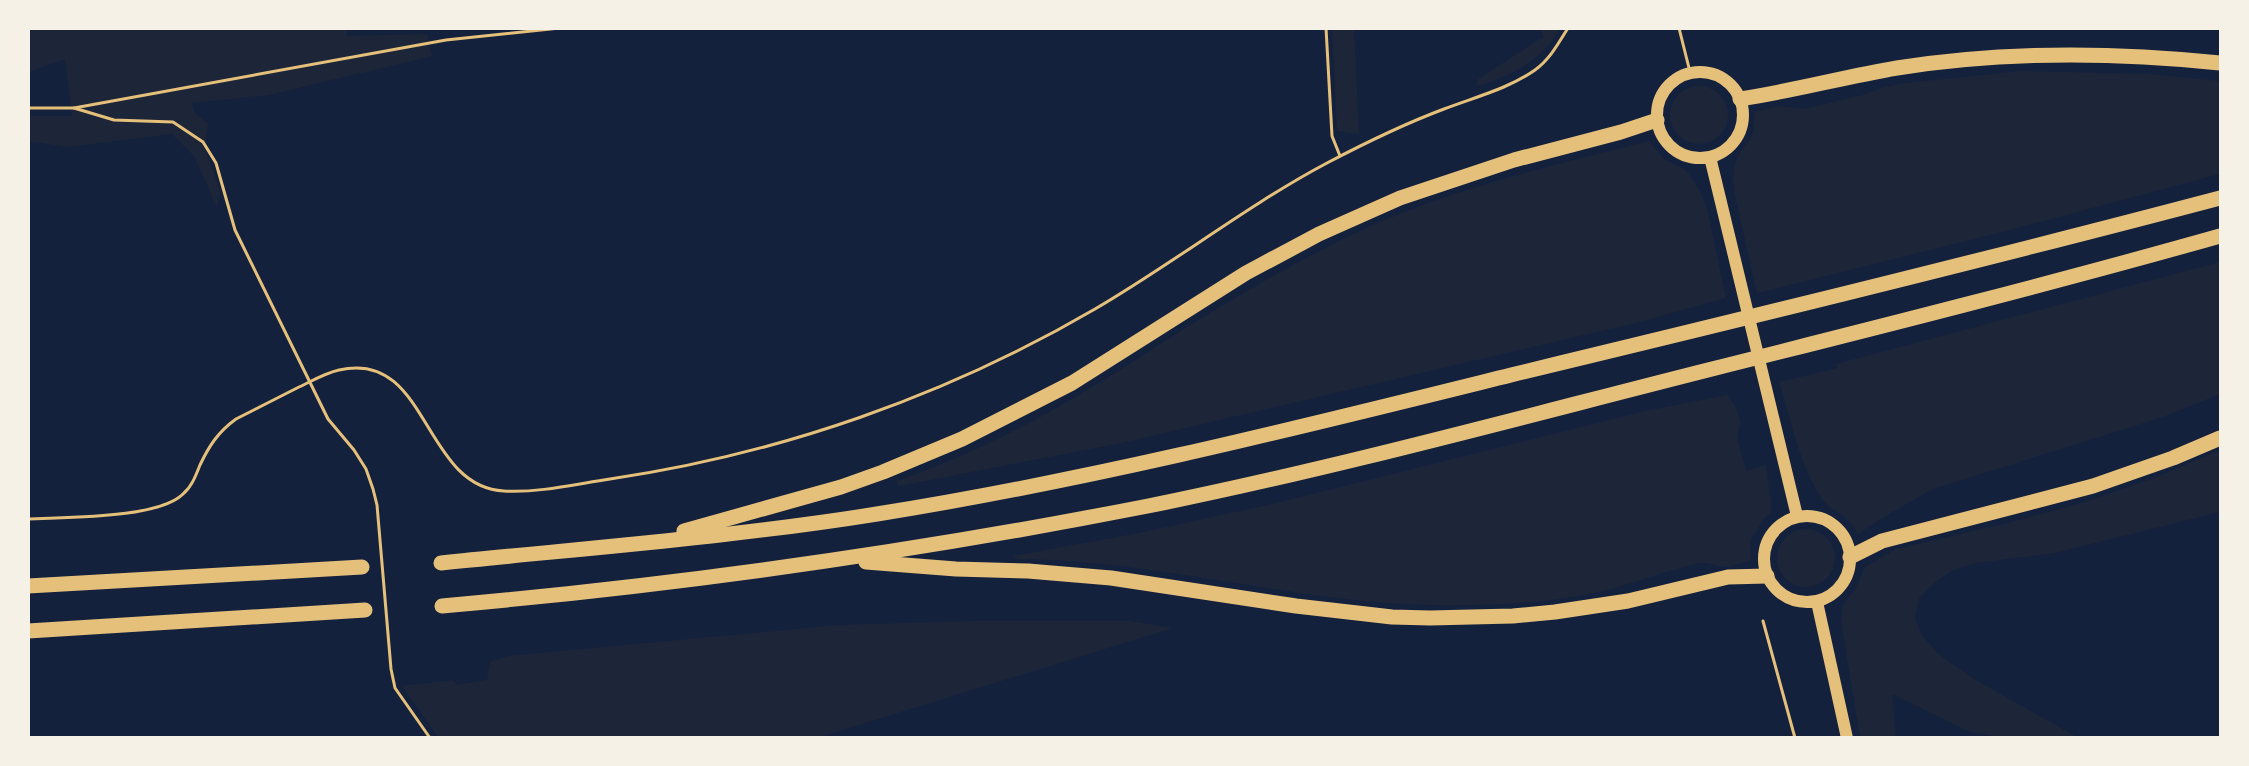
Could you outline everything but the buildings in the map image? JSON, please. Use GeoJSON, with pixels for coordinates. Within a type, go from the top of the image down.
{"type":"FeatureCollection","features":[{"type":"Feature","properties":{"kind":"highway"},"geometry":{"type":"LineString","coordinates":[[1740,99],[1896,68],[1991,58],[2130,56],[2220,63]]}},
{"type":"Feature","properties":{"kind":"highway"},"geometry":{"type":"LineString","coordinates":[[640,543],[841,487],[919,457],[1041,400],[1072,383],[1246,273],[1355,218],[1400,198],[1470,173],[1657,120]]}},
{"type":"Feature","properties":{"kind":"highway"},"geometry":{"type":"LineString","coordinates":[[441,563],[812,524],[973,498],[1076,478],[1250,439],[1699,330],[2220,198]]}},
{"type":"Feature","properties":{"kind":"highway"},"geometry":{"type":"LineString","coordinates":[[442,606],[555,596],[845,560],[1138,507],[1248,484],[1474,430],[2220,236]]}},
{"type":"Feature","properties":{"kind":"highway"},"geometry":{"type":"LineString","coordinates":[[1851,557],[1882,541],[2093,486],[2173,458],[2220,438]]}},
{"type":"Feature","properties":{"kind":"highway"},"geometry":{"type":"LineString","coordinates":[[845,560],[1111,578],[1296,606],[1382,616],[1430,618],[1503,617],[1555,612],[1628,601],[1728,577],[1767,576]]}},
{"type":"Feature","properties":{"kind":"highway"},"geometry":{"type":"LineString","coordinates":[[28,586],[362,567]]}},
{"type":"Feature","properties":{"kind":"highway"},"geometry":{"type":"LineString","coordinates":[[28,631],[365,610]]}},
{"type":"Feature","properties":{"kind":"main road"},"geometry":{"type":"LineString","coordinates":[[1690,72],[1714,74],[1729,84],[1740,99],[1743,120],[1740,131],[1727,148],[1710,157],[1690,157],[1678,152],[1660,133],[1657,107],[1661,95],[1673,81],[1690,72]]}},
{"type":"Feature","properties":{"kind":"main road"},"geometry":{"type":"LineString","coordinates":[[1710,157],[1797,516]]}},
{"type":"Feature","properties":{"kind":"main road"},"geometry":{"type":"LineString","coordinates":[[1797,516],[1816,517],[1833,524],[1842,533],[1851,557],[1844,582],[1836,592],[1817,602],[1803,603],[1781,594],[1767,576],[1764,564],[1764,551],[1768,539],[1785,521],[1797,516]]}},
{"type":"Feature","properties":{"kind":"main road"},"geometry":{"type":"LineString","coordinates":[[1817,602],[1847,738]]}},
{"type":"Feature","properties":{"kind":"path"},"geometry":{"type":"LineString","coordinates":[[28,108],[74,108],[446,40],[560,28]]}},
{"type":"Feature","properties":{"kind":"path"},"geometry":{"type":"LineString","coordinates":[[1326,28],[1332,136],[1340,156]]}},
{"type":"Feature","properties":{"kind":"path"},"geometry":{"type":"LineString","coordinates":[[28,519],[150,511],[170,503],[184,494],[212,442],[222,429],[236,419],[339,370],[362,369],[380,372],[396,382],[412,399],[436,443],[456,467],[480,486],[502,491],[545,488],[670,470],[755,451],[837,426],[924,393],[1018,351],[1097,308],[1286,184],[1369,141],[1431,114],[1514,83],[1538,68],[1554,52],[1568,28]]}},
{"type":"Feature","properties":{"kind":"path"},"geometry":{"type":"LineString","coordinates":[[1679,28],[1690,72]]}},
{"type":"Feature","properties":{"kind":"path"},"geometry":{"type":"LineString","coordinates":[[74,108],[114,120],[173,122],[203,142],[216,164],[235,231],[310,382]]}},
{"type":"Feature","properties":{"kind":"path"},"geometry":{"type":"LineString","coordinates":[[1763,621],[1795,738]]}},
{"type":"Feature","properties":{"kind":"shaded area"},"geometry":{"type":"Polygon","coordinates":[[[47,28],[347,29],[346,36],[427,34],[432,56],[269,95],[191,103],[195,113],[208,124],[205,149],[220,190],[217,207],[194,156],[172,134],[67,147],[29,141],[29,116],[72,116],[65,59],[29,72],[29,31],[47,28]]]}},
{"type":"Feature","properties":{"kind":"shaded area"},"geometry":{"type":"Polygon","coordinates":[[[1332,29],[1354,29],[1359,134],[1337,131],[1332,29]]]}},
{"type":"Feature","properties":{"kind":"shaded area"},"geometry":{"type":"Polygon","coordinates":[[[1541,29],[1559,29],[1544,50],[1524,66],[1477,86],[1477,80],[1543,37],[1541,29]]]}},
{"type":"Feature","properties":{"kind":"shaded area"},"geometry":{"type":"Polygon","coordinates":[[[2021,71],[2151,74],[2220,81],[2220,174],[1757,293],[1734,191],[1734,168],[1752,136],[1754,112],[1780,106],[1805,109],[1906,83],[2021,71]]]}},
{"type":"Feature","properties":{"kind":"shaded area"},"geometry":{"type":"Polygon","coordinates":[[[1693,86],[1705,86],[1720,94],[1728,109],[1728,121],[1720,136],[1705,144],[1693,144],[1678,136],[1670,121],[1670,109],[1678,94],[1693,86]]]}},
{"type":"Feature","properties":{"kind":"shaded area"},"geometry":{"type":"Polygon","coordinates":[[[1649,141],[1664,159],[1686,170],[1699,189],[1707,208],[1726,298],[1635,323],[1117,444],[898,486],[897,481],[967,453],[1034,421],[1093,387],[1248,290],[1369,227],[1407,211],[1487,184],[1649,141]]]}},
{"type":"Feature","properties":{"kind":"shaded area"},"geometry":{"type":"Polygon","coordinates":[[[2220,262],[2220,394],[2163,417],[1933,489],[1858,534],[1849,521],[1824,502],[1820,496],[1806,469],[1779,382],[1837,368],[1836,364],[2220,262]]]}},
{"type":"Feature","properties":{"kind":"shaded area"},"geometry":{"type":"Polygon","coordinates":[[[1728,395],[1737,410],[1740,423],[1737,438],[1746,471],[1766,465],[1771,504],[1770,513],[1750,542],[1751,560],[1731,566],[1722,567],[1699,563],[1609,589],[1536,602],[1431,605],[1328,597],[1122,566],[1017,559],[1013,556],[1139,533],[1268,505],[1645,411],[1728,395]]]}},
{"type":"Feature","properties":{"kind":"shaded area"},"geometry":{"type":"Polygon","coordinates":[[[2220,450],[2220,512],[2055,553],[1976,563],[1953,570],[1934,583],[1919,598],[1915,618],[1921,634],[1937,653],[1974,679],[2077,737],[2000,737],[1970,732],[1892,694],[1896,737],[1860,737],[1841,621],[1843,605],[1856,588],[1865,567],[1896,549],[2082,503],[2154,478],[2220,450]]]}},
{"type":"Feature","properties":{"kind":"shaded area"},"geometry":{"type":"Polygon","coordinates":[[[1806,529],[1817,531],[1827,537],[1833,547],[1835,558],[1833,569],[1827,579],[1817,585],[1806,587],[1795,585],[1785,579],[1779,569],[1777,558],[1779,547],[1785,537],[1795,531],[1806,529]]]}},
{"type":"Feature","properties":{"kind":"shaded area"},"geometry":{"type":"Polygon","coordinates":[[[974,621],[1130,621],[1173,628],[820,737],[438,737],[402,686],[454,680],[456,685],[487,680],[490,662],[508,656],[838,625],[974,621]]]}}]}
